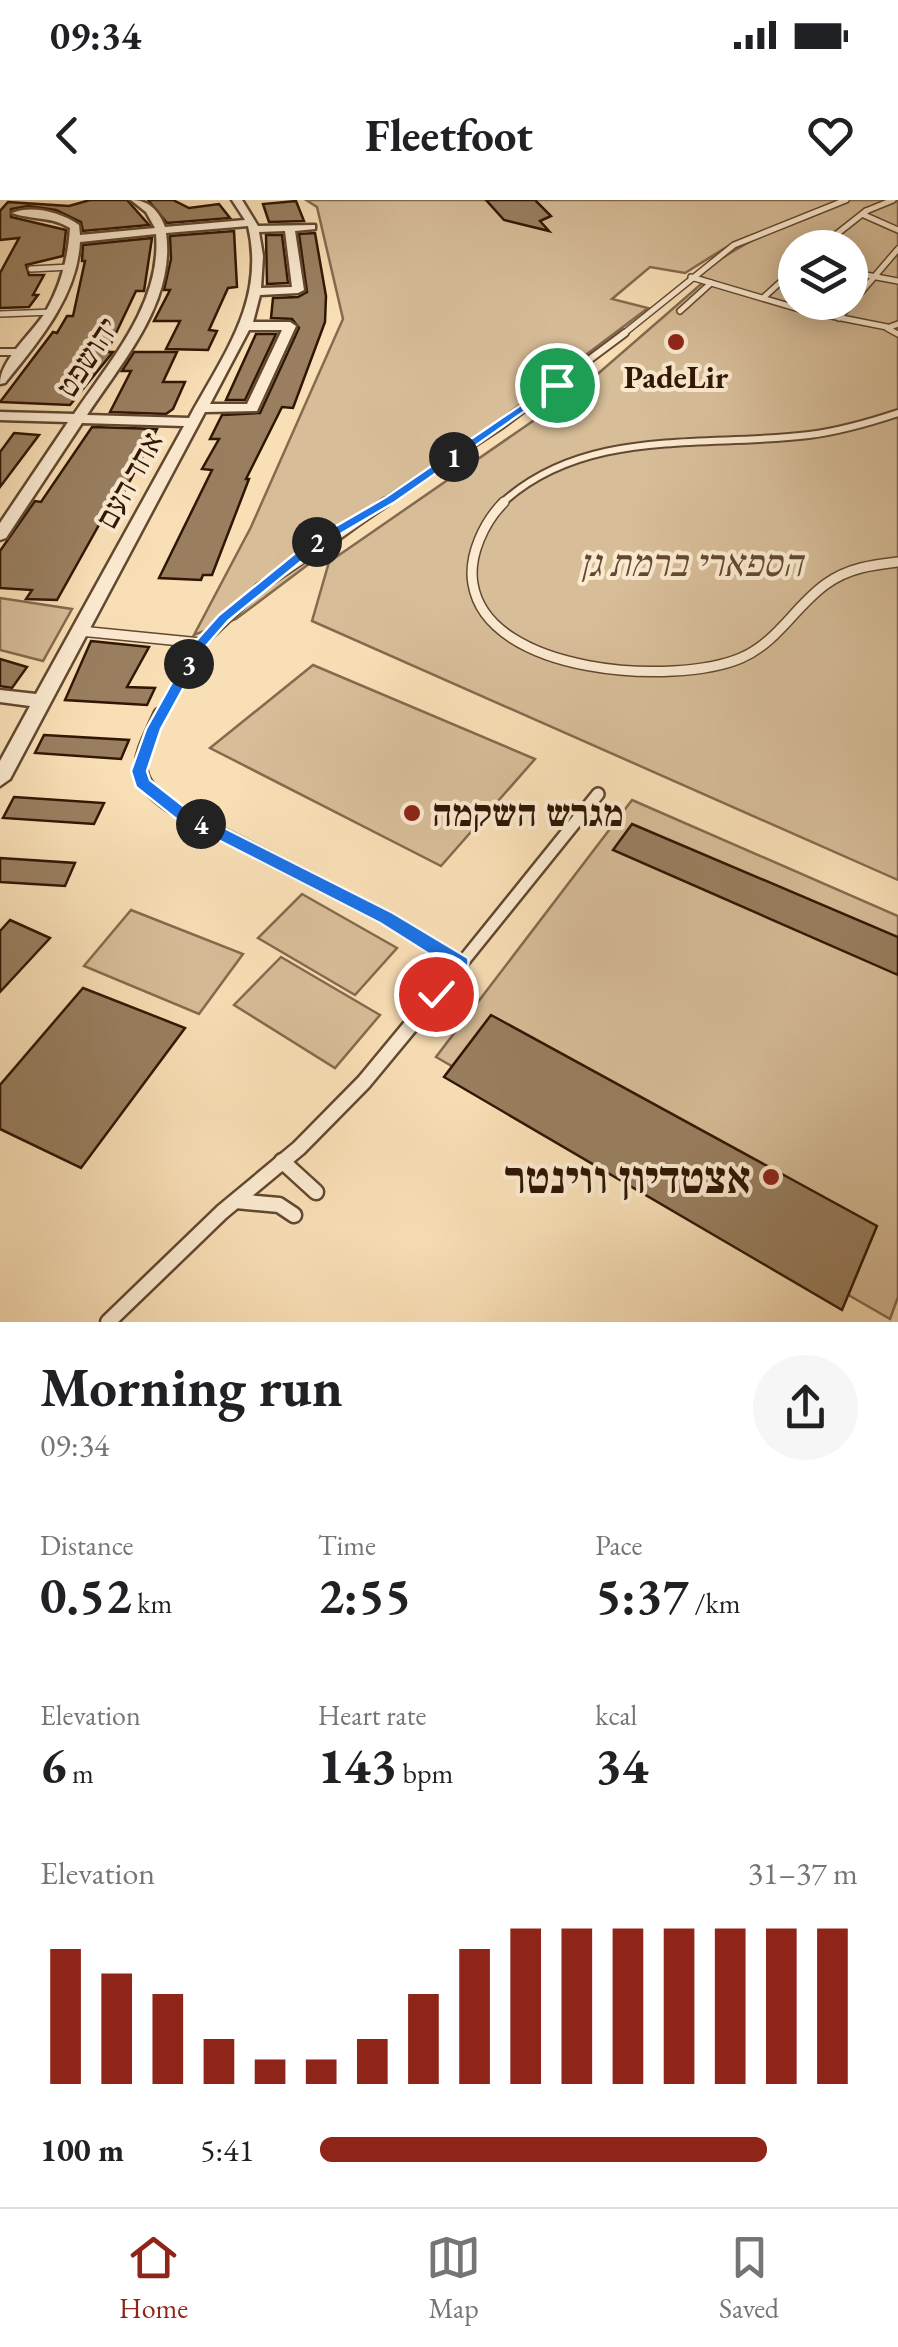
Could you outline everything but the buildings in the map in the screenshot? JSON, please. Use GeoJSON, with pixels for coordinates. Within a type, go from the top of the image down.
{"type":"FeatureCollection","features":[{"type":"Feature","properties":{"kind":"street"},"geometry":{"type":"LineString","coordinates":[[136,200],[158,215],[164,230]]}},
{"type":"Feature","properties":{"kind":"street"},"geometry":{"type":"LineString","coordinates":[[236,200],[254,226]]}},
{"type":"Feature","properties":{"kind":"street"},"geometry":{"type":"LineString","coordinates":[[0,380],[53,312],[70,267],[75,239],[75,227],[66,220],[17,213]]}},
{"type":"Feature","properties":{"kind":"street","name":"אחד העם"},"geometry":{"type":"LineString","coordinates":[[2,773],[245,326],[256,292],[254,226]]}},
{"type":"Feature","properties":{"kind":"street"},"geometry":{"type":"LineString","coordinates":[[75,239],[164,230],[310,227]]}},
{"type":"Feature","properties":{"kind":"street"},"geometry":{"type":"LineString","coordinates":[[256,292],[298,290],[290,228]]}},
{"type":"Feature","properties":{"kind":"street","name":"יהושפט"},"geometry":{"type":"LineString","coordinates":[[0,534],[144,320],[156,284],[164,230]]}},
{"type":"Feature","properties":{"kind":"street"},"geometry":{"type":"LineString","coordinates":[[0,416],[79,420],[199,415],[252,408],[290,326],[245,326]]}},
{"type":"Feature","properties":{"kind":"street"},"geometry":{"type":"LineString","coordinates":[[0,696],[42,700]]}},
{"type":"Feature","properties":{"kind":"lane"},"geometry":{"type":"LineString","coordinates":[[462,964],[386,918],[181,813],[142,783],[139,771],[154,729],[201,643],[255,590],[315,543],[390,500],[528,405],[642,320],[733,245],[846,200]]}},
{"type":"Feature","properties":{"kind":"lane"},"geometry":{"type":"LineString","coordinates":[[840,230],[866,211],[893,200]]}},
{"type":"Feature","properties":{"kind":"lane"},"geometry":{"type":"LineString","coordinates":[[866,211],[866,217],[875,223],[898,230]]}},
{"type":"Feature","properties":{"kind":"lane"},"geometry":{"type":"LineString","coordinates":[[868,281],[898,249]]}},
{"type":"Feature","properties":{"kind":"lane"},"geometry":{"type":"LineString","coordinates":[[31,269],[70,267]]}},
{"type":"Feature","properties":{"kind":"lane"},"geometry":{"type":"LineString","coordinates":[[868,275],[898,281]]}},
{"type":"Feature","properties":{"kind":"lane"},"geometry":{"type":"LineString","coordinates":[[691,277],[778,301]]}},
{"type":"Feature","properties":{"kind":"lane"},"geometry":{"type":"LineString","coordinates":[[680,311],[711,283]]}},
{"type":"Feature","properties":{"kind":"lane"},"geometry":{"type":"LineString","coordinates":[[764,297],[778,284]]}},
{"type":"Feature","properties":{"kind":"lane"},"geometry":{"type":"LineString","coordinates":[[0,314],[53,312]]}},
{"type":"Feature","properties":{"kind":"lane"},"geometry":{"type":"LineString","coordinates":[[850,320],[887,327],[898,324]]}},
{"type":"Feature","properties":{"kind":"lane"},"geometry":{"type":"LineString","coordinates":[[887,327],[897,336]]}},
{"type":"Feature","properties":{"kind":"lane"},"geometry":{"type":"LineString","coordinates":[[0,352],[24,352]]}},
{"type":"Feature","properties":{"kind":"lane"},"geometry":{"type":"LineString","coordinates":[[898,413],[830,431],[634,445],[562,465],[517,490],[492,514],[480,538],[470,582],[474,600],[495,625],[544,652],[602,670],[650,673],[718,666],[743,656],[772,638],[822,583],[859,567],[898,562]]}},
{"type":"Feature","properties":{"kind":"lane"},"geometry":{"type":"LineString","coordinates":[[80,631],[201,643]]}},
{"type":"Feature","properties":{"kind":"lane"},"geometry":{"type":"LineString","coordinates":[[108,1322],[364,1082],[598,794]]}},
{"type":"Feature","properties":{"kind":"lane"},"geometry":{"type":"LineString","coordinates":[[282,1162],[316,1192]]}},
{"type":"Feature","properties":{"kind":"lane"},"geometry":{"type":"LineString","coordinates":[[235,1201],[279,1205],[294,1215]]}},
{"type":"Feature","properties":{"kind":"green space","name":"הספארי ברמת גן"},"geometry":{"type":"Polygon","coordinates":[[[306,200],[898,200],[898,880],[312,621],[329,562],[585,385],[707,279],[698,276],[712,265],[757,238],[821,208],[733,243],[685,273],[650,267],[612,299],[648,308],[236,619],[194,635],[251,527],[343,319],[317,207],[306,200]]]}},
{"type":"Feature","properties":{"kind":"green space"},"geometry":{"type":"Polygon","coordinates":[[[0,598],[72,609],[43,661],[0,650],[0,598]]]}},
{"type":"Feature","properties":{"kind":"green space","name":"מגרש השקמה"},"geometry":{"type":"Polygon","coordinates":[[[313,665],[535,759],[441,866],[210,748],[313,665]]]}},
{"type":"Feature","properties":{"kind":"green space","name":"אצטדיון ווינטר"},"geometry":{"type":"Polygon","coordinates":[[[632,800],[898,916],[898,1297],[890,1319],[436,1057],[632,800]]]}},
{"type":"Feature","properties":{"kind":"green space"},"geometry":{"type":"Polygon","coordinates":[[[302,894],[397,948],[355,995],[258,938],[302,894]]]}},
{"type":"Feature","properties":{"kind":"green space"},"geometry":{"type":"Polygon","coordinates":[[[131,910],[243,954],[199,1014],[84,966],[131,910]]]}},
{"type":"Feature","properties":{"kind":"green space"},"geometry":{"type":"Polygon","coordinates":[[[281,957],[380,1015],[335,1068],[234,1005],[281,957]]]}},
{"type":"Feature","properties":{"kind":"place","name":"PadeLir"},"geometry":{"type":"Point","coordinates":[676,342]}},
{"type":"Feature","properties":{"kind":"place","name":"מגרש השקמה"},"geometry":{"type":"Point","coordinates":[412,813]}},
{"type":"Feature","properties":{"kind":"place","name":"אצטדיון ווינטר"},"geometry":{"type":"Point","coordinates":[771,1177]}},
{"type":"Feature","properties":{"kind":"route"},"geometry":{"type":"LineString","coordinates":[[436,994],[462,964],[386,918],[181,813],[142,783],[139,771],[154,729],[201,643],[224,618],[315,543],[390,500],[557,385]]}}]}
